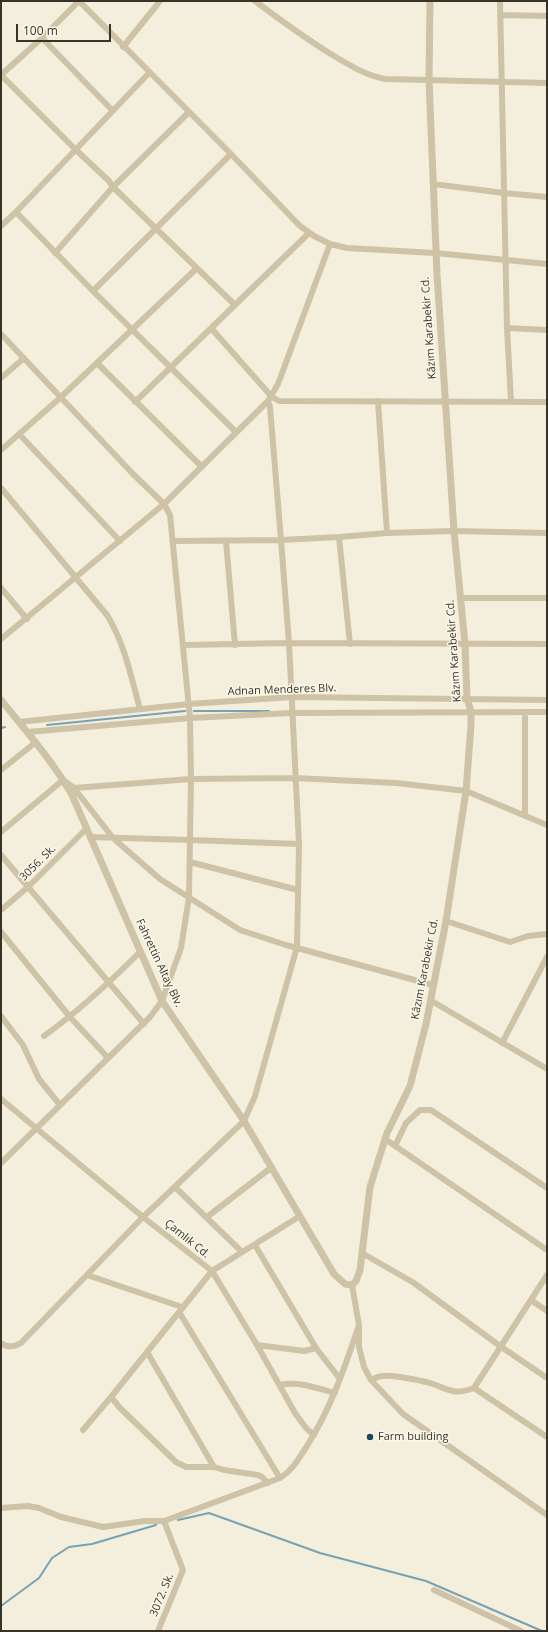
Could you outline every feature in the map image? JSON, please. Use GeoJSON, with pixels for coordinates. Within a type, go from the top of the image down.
{"type":"FeatureCollection","features":[{"type":"Feature","properties":{"kind":"street"},"geometry":{"type":"LineString","coordinates":[[235,305],[113,187],[109,181],[1,75],[42,38],[79,1],[123,47],[231,154],[300,226],[309,233],[330,244],[347,248],[436,253],[547,264]]}},
{"type":"Feature","properties":{"kind":"street"},"geometry":{"type":"LineString","coordinates":[[123,47],[160,1]]}},
{"type":"Feature","properties":{"kind":"street","name":"Kâzım Karabekir Cd."},"geometry":{"type":"LineString","coordinates":[[352,1285],[356,1281],[360,1270],[370,1187],[386,1139],[410,1086],[430,1000],[446,921],[466,791],[470,711],[467,699],[465,644],[454,531],[432,184],[429,80],[430,1]]}},
{"type":"Feature","properties":{"kind":"street"},"geometry":{"type":"LineString","coordinates":[[500,1],[505,260],[511,402]]}},
{"type":"Feature","properties":{"kind":"street"},"geometry":{"type":"LineString","coordinates":[[259,2],[315,44],[363,73],[385,79],[547,83]]}},
{"type":"Feature","properties":{"kind":"street"},"geometry":{"type":"LineString","coordinates":[[500,15],[547,16]]}},
{"type":"Feature","properties":{"kind":"street"},"geometry":{"type":"LineString","coordinates":[[42,38],[112,110]]}},
{"type":"Feature","properties":{"kind":"street"},"geometry":{"type":"LineString","coordinates":[[1,226],[149,73]]}},
{"type":"Feature","properties":{"kind":"street"},"geometry":{"type":"LineString","coordinates":[[55,253],[113,187],[189,112]]}},
{"type":"Feature","properties":{"kind":"street"},"geometry":{"type":"LineString","coordinates":[[93,291],[231,154]]}},
{"type":"Feature","properties":{"kind":"street"},"geometry":{"type":"LineString","coordinates":[[432,184],[547,197]]}},
{"type":"Feature","properties":{"kind":"street"},"geometry":{"type":"LineString","coordinates":[[16,212],[55,253],[236,432]]}},
{"type":"Feature","properties":{"kind":"street"},"geometry":{"type":"LineString","coordinates":[[135,402],[309,233]]}},
{"type":"Feature","properties":{"kind":"street"},"geometry":{"type":"LineString","coordinates":[[1,639],[164,504],[270,399],[278,384],[330,244]]}},
{"type":"Feature","properties":{"kind":"street"},"geometry":{"type":"LineString","coordinates":[[1,450],[61,397],[196,268]]}},
{"type":"Feature","properties":{"kind":"street"},"geometry":{"type":"LineString","coordinates":[[1,1343],[12,1346],[21,1343],[143,1217],[244,1121],[255,1096],[297,947],[299,844],[292,697],[270,399],[211,328]]}},
{"type":"Feature","properties":{"kind":"street"},"geometry":{"type":"LineString","coordinates":[[507,328],[547,330]]}},
{"type":"Feature","properties":{"kind":"street"},"geometry":{"type":"LineString","coordinates":[[1,334],[133,474],[164,504],[170,515],[174,541],[189,704],[191,779],[189,897],[181,948],[162,1001],[157,1010],[144,1024],[1,1163]]}},
{"type":"Feature","properties":{"kind":"street"},"geometry":{"type":"LineString","coordinates":[[1,378],[24,358]]}},
{"type":"Feature","properties":{"kind":"street"},"geometry":{"type":"LineString","coordinates":[[97,363],[202,467]]}},
{"type":"Feature","properties":{"kind":"street"},"geometry":{"type":"LineString","coordinates":[[270,399],[282,401],[547,402]]}},
{"type":"Feature","properties":{"kind":"street"},"geometry":{"type":"LineString","coordinates":[[378,401],[387,533]]}},
{"type":"Feature","properties":{"kind":"street"},"geometry":{"type":"LineString","coordinates":[[19,434],[120,541]]}},
{"type":"Feature","properties":{"kind":"street"},"geometry":{"type":"LineString","coordinates":[[1,488],[77,577],[107,615],[123,646],[140,709]]}},
{"type":"Feature","properties":{"kind":"street"},"geometry":{"type":"LineString","coordinates":[[174,541],[281,540],[387,533],[454,531],[547,533]]}},
{"type":"Feature","properties":{"kind":"street"},"geometry":{"type":"LineString","coordinates":[[339,537],[350,644]]}},
{"type":"Feature","properties":{"kind":"street"},"geometry":{"type":"LineString","coordinates":[[226,541],[235,645]]}},
{"type":"Feature","properties":{"kind":"street"},"geometry":{"type":"LineString","coordinates":[[1,588],[27,619]]}},
{"type":"Feature","properties":{"kind":"street"},"geometry":{"type":"LineString","coordinates":[[461,598],[547,598]]}},
{"type":"Feature","properties":{"kind":"street"},"geometry":{"type":"LineString","coordinates":[[184,645],[289,643],[547,644]]}},
{"type":"Feature","properties":{"kind":"street","name":"Adnan Menderes Blv."},"geometry":{"type":"LineString","coordinates":[[19,722],[189,704],[292,697],[547,700]]}},
{"type":"Feature","properties":{"kind":"street","name":"Fahrettin Altay Blv."},"geometry":{"type":"LineString","coordinates":[[1,700],[36,742],[63,780],[87,828],[162,1001],[244,1121],[272,1166],[334,1274],[345,1284],[352,1285]]}},
{"type":"Feature","properties":{"kind":"street"},"geometry":{"type":"LineString","coordinates":[[28,732],[190,718],[292,714],[470,711],[547,712]]}},
{"type":"Feature","properties":{"kind":"street"},"geometry":{"type":"LineString","coordinates":[[525,712],[525,815]]}},
{"type":"Feature","properties":{"kind":"street"},"geometry":{"type":"LineString","coordinates":[[1,770],[36,742]]}},
{"type":"Feature","properties":{"kind":"street"},"geometry":{"type":"LineString","coordinates":[[74,788],[191,779],[295,778],[396,782],[466,791],[547,824]]}},
{"type":"Feature","properties":{"kind":"street"},"geometry":{"type":"LineString","coordinates":[[1,832],[63,780],[74,788],[113,838],[160,879],[240,930],[433,984]]}},
{"type":"Feature","properties":{"kind":"street","name":"3056. Sk."},"geometry":{"type":"LineString","coordinates":[[1,910],[28,887],[87,828]]}},
{"type":"Feature","properties":{"kind":"street"},"geometry":{"type":"LineString","coordinates":[[91,837],[299,844]]}},
{"type":"Feature","properties":{"kind":"street"},"geometry":{"type":"LineString","coordinates":[[1,855],[144,1024]]}},
{"type":"Feature","properties":{"kind":"street"},"geometry":{"type":"LineString","coordinates":[[190,862],[298,890]]}},
{"type":"Feature","properties":{"kind":"street"},"geometry":{"type":"LineString","coordinates":[[446,921],[510,942],[528,936],[547,934]]}},
{"type":"Feature","properties":{"kind":"street"},"geometry":{"type":"LineString","coordinates":[[1,932],[70,1018],[108,1058]]}},
{"type":"Feature","properties":{"kind":"street"},"geometry":{"type":"LineString","coordinates":[[44,1036],[70,1018],[109,983],[140,952]]}},
{"type":"Feature","properties":{"kind":"street"},"geometry":{"type":"LineString","coordinates":[[502,1043],[547,957]]}},
{"type":"Feature","properties":{"kind":"street"},"geometry":{"type":"LineString","coordinates":[[430,1000],[547,1069]]}},
{"type":"Feature","properties":{"kind":"street"},"geometry":{"type":"LineString","coordinates":[[1,1016],[24,1045],[39,1079],[60,1105]]}},
{"type":"Feature","properties":{"kind":"street","name":"Çamlık Cd."},"geometry":{"type":"LineString","coordinates":[[1,1099],[143,1217],[212,1271],[257,1345],[294,1413],[314,1435]]}},
{"type":"Feature","properties":{"kind":"street"},"geometry":{"type":"LineString","coordinates":[[395,1146],[406,1124],[420,1110],[431,1110],[547,1187]]}},
{"type":"Feature","properties":{"kind":"street"},"geometry":{"type":"LineString","coordinates":[[386,1139],[547,1250]]}},
{"type":"Feature","properties":{"kind":"street"},"geometry":{"type":"LineString","coordinates":[[208,1217],[272,1166]]}},
{"type":"Feature","properties":{"kind":"street"},"geometry":{"type":"LineString","coordinates":[[175,1187],[208,1217],[242,1252]]}},
{"type":"Feature","properties":{"kind":"street"},"geometry":{"type":"LineString","coordinates":[[83,1430],[212,1271],[300,1216]]}},
{"type":"Feature","properties":{"kind":"street"},"geometry":{"type":"LineString","coordinates":[[255,1245],[316,1348],[340,1379]]}},
{"type":"Feature","properties":{"kind":"street"},"geometry":{"type":"LineString","coordinates":[[362,1253],[414,1283],[500,1346],[547,1378]]}},
{"type":"Feature","properties":{"kind":"street"},"geometry":{"type":"LineString","coordinates":[[87,1275],[180,1310],[280,1478]]}},
{"type":"Feature","properties":{"kind":"street"},"geometry":{"type":"LineString","coordinates":[[371,1380],[382,1376],[393,1376],[430,1383],[448,1391],[462,1393],[474,1388],[547,1275]]}},
{"type":"Feature","properties":{"kind":"street"},"geometry":{"type":"LineString","coordinates":[[352,1285],[359,1325],[359,1347],[364,1367],[371,1380],[403,1414],[547,1515]]}},
{"type":"Feature","properties":{"kind":"street"},"geometry":{"type":"LineString","coordinates":[[531,1300],[547,1311]]}},
{"type":"Feature","properties":{"kind":"street"},"geometry":{"type":"LineString","coordinates":[[1,1508],[28,1506],[39,1508],[61,1517],[103,1527],[145,1521],[164,1521],[280,1478],[294,1467],[314,1435],[335,1393],[359,1325]]}},
{"type":"Feature","properties":{"kind":"street"},"geometry":{"type":"LineString","coordinates":[[257,1345],[304,1351],[316,1348]]}},
{"type":"Feature","properties":{"kind":"street"},"geometry":{"type":"LineString","coordinates":[[147,1352],[214,1467]]}},
{"type":"Feature","properties":{"kind":"street"},"geometry":{"type":"LineString","coordinates":[[280,1385],[293,1383],[304,1384],[335,1393]]}},
{"type":"Feature","properties":{"kind":"street"},"geometry":{"type":"LineString","coordinates":[[474,1388],[547,1437]]}},
{"type":"Feature","properties":{"kind":"street"},"geometry":{"type":"LineString","coordinates":[[111,1397],[120,1408],[176,1462],[192,1468],[214,1467],[258,1475],[268,1483]]}},
{"type":"Feature","properties":{"kind":"street","name":"3072. Sk."},"geometry":{"type":"LineString","coordinates":[[158,1631],[183,1570],[164,1521]]}},
{"type":"Feature","properties":{"kind":"street"},"geometry":{"type":"LineString","coordinates":[[434,1590],[521,1631]]}},
{"type":"Feature","properties":{"kind":"waterway"},"geometry":{"type":"LineString","coordinates":[[47,725],[185,711]]}},
{"type":"Feature","properties":{"kind":"waterway"},"geometry":{"type":"LineString","coordinates":[[194,711],[269,711]]}},
{"type":"Feature","properties":{"kind":"waterway"},"geometry":{"type":"LineString","coordinates":[[1,728],[5,727]]}},
{"type":"Feature","properties":{"kind":"waterway"},"geometry":{"type":"LineString","coordinates":[[178,1520],[209,1513],[320,1553],[426,1581],[542,1631]]}},
{"type":"Feature","properties":{"kind":"waterway"},"geometry":{"type":"LineString","coordinates":[[1,1606],[39,1578],[52,1558],[69,1547],[92,1544],[156,1525]]}},
{"type":"Feature","properties":{"kind":"place","name":"Farm building"},"geometry":{"type":"Point","coordinates":[370,1437]}}]}
